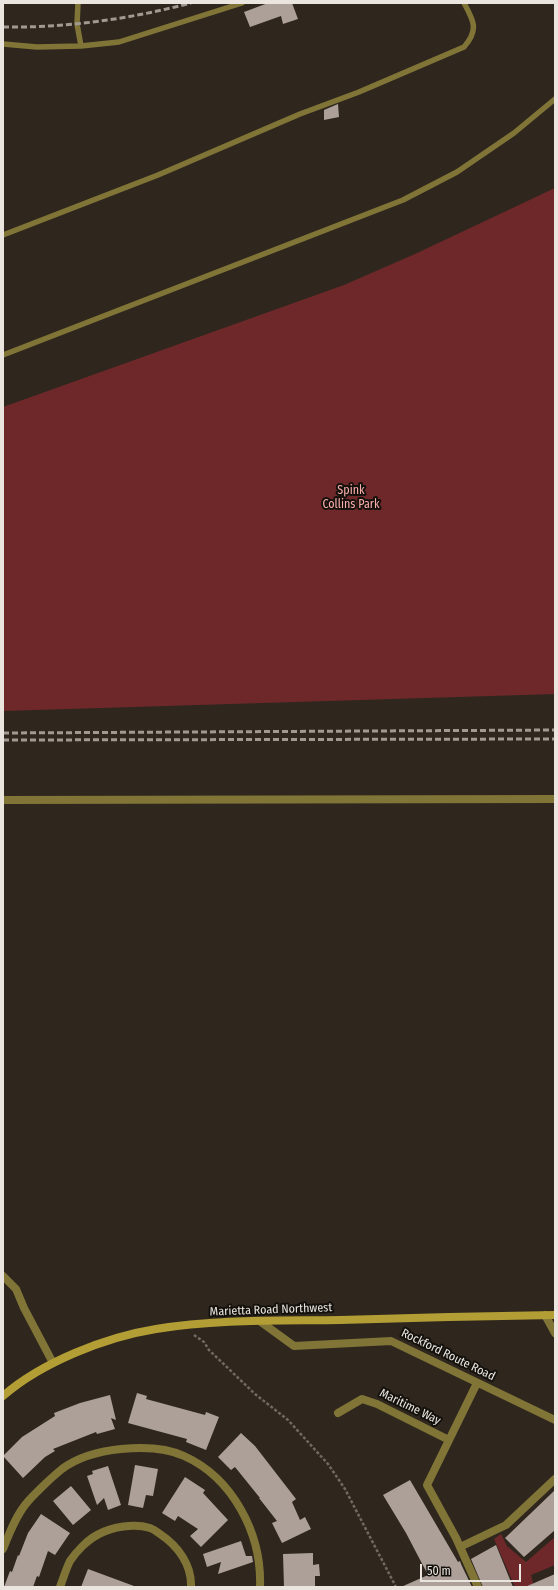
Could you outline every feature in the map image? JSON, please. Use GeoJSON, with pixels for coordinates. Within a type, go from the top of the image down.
{"type":"FeatureCollection","features":[{"type":"Feature","properties":{"kind":"main road","name":"Marietta Road Northwest"},"geometry":{"type":"LineString","coordinates":[[3,1396],[53,1363],[83,1350],[156,1329],[217,1323],[555,1315]]}},
{"type":"Feature","properties":{"kind":"street"},"geometry":{"type":"LineString","coordinates":[[3,800],[555,799]]}},
{"type":"Feature","properties":{"kind":"street"},"geometry":{"type":"LineString","coordinates":[[3,1276],[16,1289],[24,1308],[53,1363]]}},
{"type":"Feature","properties":{"kind":"street"},"geometry":{"type":"LineString","coordinates":[[545,1315],[555,1333]]}},
{"type":"Feature","properties":{"kind":"street","name":"Rockford Route Road"},"geometry":{"type":"LineString","coordinates":[[261,1322],[294,1346],[391,1341],[555,1420]]}},
{"type":"Feature","properties":{"kind":"street"},"geometry":{"type":"LineString","coordinates":[[477,1383],[427,1485],[460,1547],[478,1587]]}},
{"type":"Feature","properties":{"kind":"street","name":"Maritime Way"},"geometry":{"type":"LineString","coordinates":[[338,1412],[362,1399],[378,1404],[449,1440]]}},
{"type":"Feature","properties":{"kind":"street"},"geometry":{"type":"LineString","coordinates":[[3,1549],[12,1528],[25,1505],[62,1469],[84,1458],[106,1451],[130,1448],[156,1448],[183,1455],[205,1469],[224,1485],[240,1508],[250,1530],[258,1557],[260,1587]]}},
{"type":"Feature","properties":{"kind":"street"},"geometry":{"type":"LineString","coordinates":[[460,1547],[506,1525],[555,1479]]}},
{"type":"Feature","properties":{"kind":"street"},"geometry":{"type":"LineString","coordinates":[[60,1587],[70,1562],[84,1546],[98,1534],[114,1528],[133,1526],[150,1528],[168,1539],[179,1551],[187,1565],[192,1581],[191,1587]]}},
{"type":"Feature","properties":{"kind":"lane"},"geometry":{"type":"LineString","coordinates":[[78,3],[77,24],[81,46]]}},
{"type":"Feature","properties":{"kind":"lane"},"geometry":{"type":"LineString","coordinates":[[3,44],[36,47],[81,46],[119,42],[242,3]]}},
{"type":"Feature","properties":{"kind":"lane"},"geometry":{"type":"LineString","coordinates":[[3,235],[151,178],[300,114],[360,92],[464,47],[471,39],[474,30],[473,22],[464,3]]}},
{"type":"Feature","properties":{"kind":"lane"},"geometry":{"type":"LineString","coordinates":[[3,356],[403,200],[457,172],[514,133],[555,99]]}},
{"type":"Feature","properties":{"kind":"path"},"geometry":{"type":"LineString","coordinates":[[180,1326],[204,1342],[209,1350],[255,1394],[288,1420],[328,1464],[345,1489],[396,1587]]}},
{"type":"Feature","properties":{"kind":"green space","name":"Spink Collins Park"},"geometry":{"type":"Polygon","coordinates":[[[555,188],[555,694],[3,711],[3,407],[344,285],[415,254],[555,188]]]}},
{"type":"Feature","properties":{"kind":"green space"},"geometry":{"type":"Polygon","coordinates":[[[501,1534],[507,1546],[526,1562],[555,1537],[555,1565],[531,1575],[534,1587],[515,1587],[494,1539],[501,1534]]]}},
{"type":"Feature","properties":{"kind":"building"},"geometry":{"type":"Polygon","coordinates":[[[268,3],[292,3],[298,19],[283,24],[281,16],[250,27],[244,12],[268,3]]]}},
{"type":"Feature","properties":{"kind":"building"},"geometry":{"type":"Polygon","coordinates":[[[338,104],[339,117],[324,120],[324,110],[338,104]]]}},
{"type":"Feature","properties":{"kind":"building"},"geometry":{"type":"Polygon","coordinates":[[[137,1393],[147,1396],[146,1399],[205,1415],[206,1412],[219,1417],[206,1450],[186,1442],[187,1439],[128,1423],[137,1393]]]}},
{"type":"Feature","properties":{"kind":"building"},"geometry":{"type":"Polygon","coordinates":[[[110,1395],[116,1420],[111,1418],[115,1429],[97,1434],[96,1432],[53,1449],[55,1451],[45,1457],[23,1478],[3,1456],[22,1437],[55,1416],[54,1413],[80,1403],[110,1395]]]}},
{"type":"Feature","properties":{"kind":"building"},"geometry":{"type":"Polygon","coordinates":[[[241,1433],[255,1446],[296,1499],[292,1502],[300,1520],[305,1517],[311,1529],[282,1543],[272,1523],[277,1521],[260,1498],[235,1467],[231,1470],[218,1457],[241,1433]]]}},
{"type":"Feature","properties":{"kind":"building"},"geometry":{"type":"Polygon","coordinates":[[[135,1465],[158,1469],[153,1496],[146,1495],[143,1508],[128,1505],[135,1465]]]}},
{"type":"Feature","properties":{"kind":"building"},"geometry":{"type":"Polygon","coordinates":[[[108,1466],[121,1505],[108,1510],[104,1498],[97,1505],[87,1476],[93,1474],[92,1471],[108,1466]]]}},
{"type":"Feature","properties":{"kind":"building"},"geometry":{"type":"Polygon","coordinates":[[[185,1477],[205,1490],[203,1493],[228,1520],[201,1547],[190,1536],[198,1529],[178,1516],[175,1521],[162,1513],[185,1477]]]}},
{"type":"Feature","properties":{"kind":"building"},"geometry":{"type":"Polygon","coordinates":[[[410,1480],[458,1562],[460,1561],[472,1587],[401,1587],[428,1575],[406,1533],[383,1495],[410,1480]]]}},
{"type":"Feature","properties":{"kind":"building"},"geometry":{"type":"Polygon","coordinates":[[[71,1486],[91,1510],[73,1525],[53,1501],[71,1486]]]}},
{"type":"Feature","properties":{"kind":"building"},"geometry":{"type":"Polygon","coordinates":[[[555,1490],[555,1530],[524,1557],[505,1538],[555,1490]]]}},
{"type":"Feature","properties":{"kind":"building"},"geometry":{"type":"Polygon","coordinates":[[[41,1514],[70,1533],[55,1555],[48,1551],[39,1577],[37,1576],[33,1587],[4,1587],[10,1571],[12,1572],[28,1533],[41,1514]]]}},
{"type":"Feature","properties":{"kind":"building"},"geometry":{"type":"Polygon","coordinates":[[[241,1541],[246,1556],[252,1556],[253,1562],[218,1574],[221,1562],[207,1567],[203,1554],[241,1541]]]}},
{"type":"Feature","properties":{"kind":"building"},"geometry":{"type":"Polygon","coordinates":[[[496,1545],[513,1587],[483,1587],[471,1559],[496,1545]]]}},
{"type":"Feature","properties":{"kind":"building"},"geometry":{"type":"Polygon","coordinates":[[[313,1553],[313,1565],[319,1564],[320,1576],[315,1576],[315,1587],[284,1587],[283,1554],[313,1553]]]}},
{"type":"Feature","properties":{"kind":"building"},"geometry":{"type":"Polygon","coordinates":[[[88,1569],[134,1586],[81,1587],[88,1569]]]}},
{"type":"Feature","properties":{"kind":"building"},"geometry":{"type":"Polygon","coordinates":[[[555,1574],[555,1587],[525,1587],[555,1574]]]}},
{"type":"Feature","properties":{"kind":"railway"},"geometry":{"type":"LineString","coordinates":[[3,27],[50,26],[98,21],[145,14],[191,3]]}},
{"type":"Feature","properties":{"kind":"railway"},"geometry":{"type":"LineString","coordinates":[[3,733],[555,730]]}},
{"type":"Feature","properties":{"kind":"railway"},"geometry":{"type":"LineString","coordinates":[[3,740],[555,739]]}}]}
